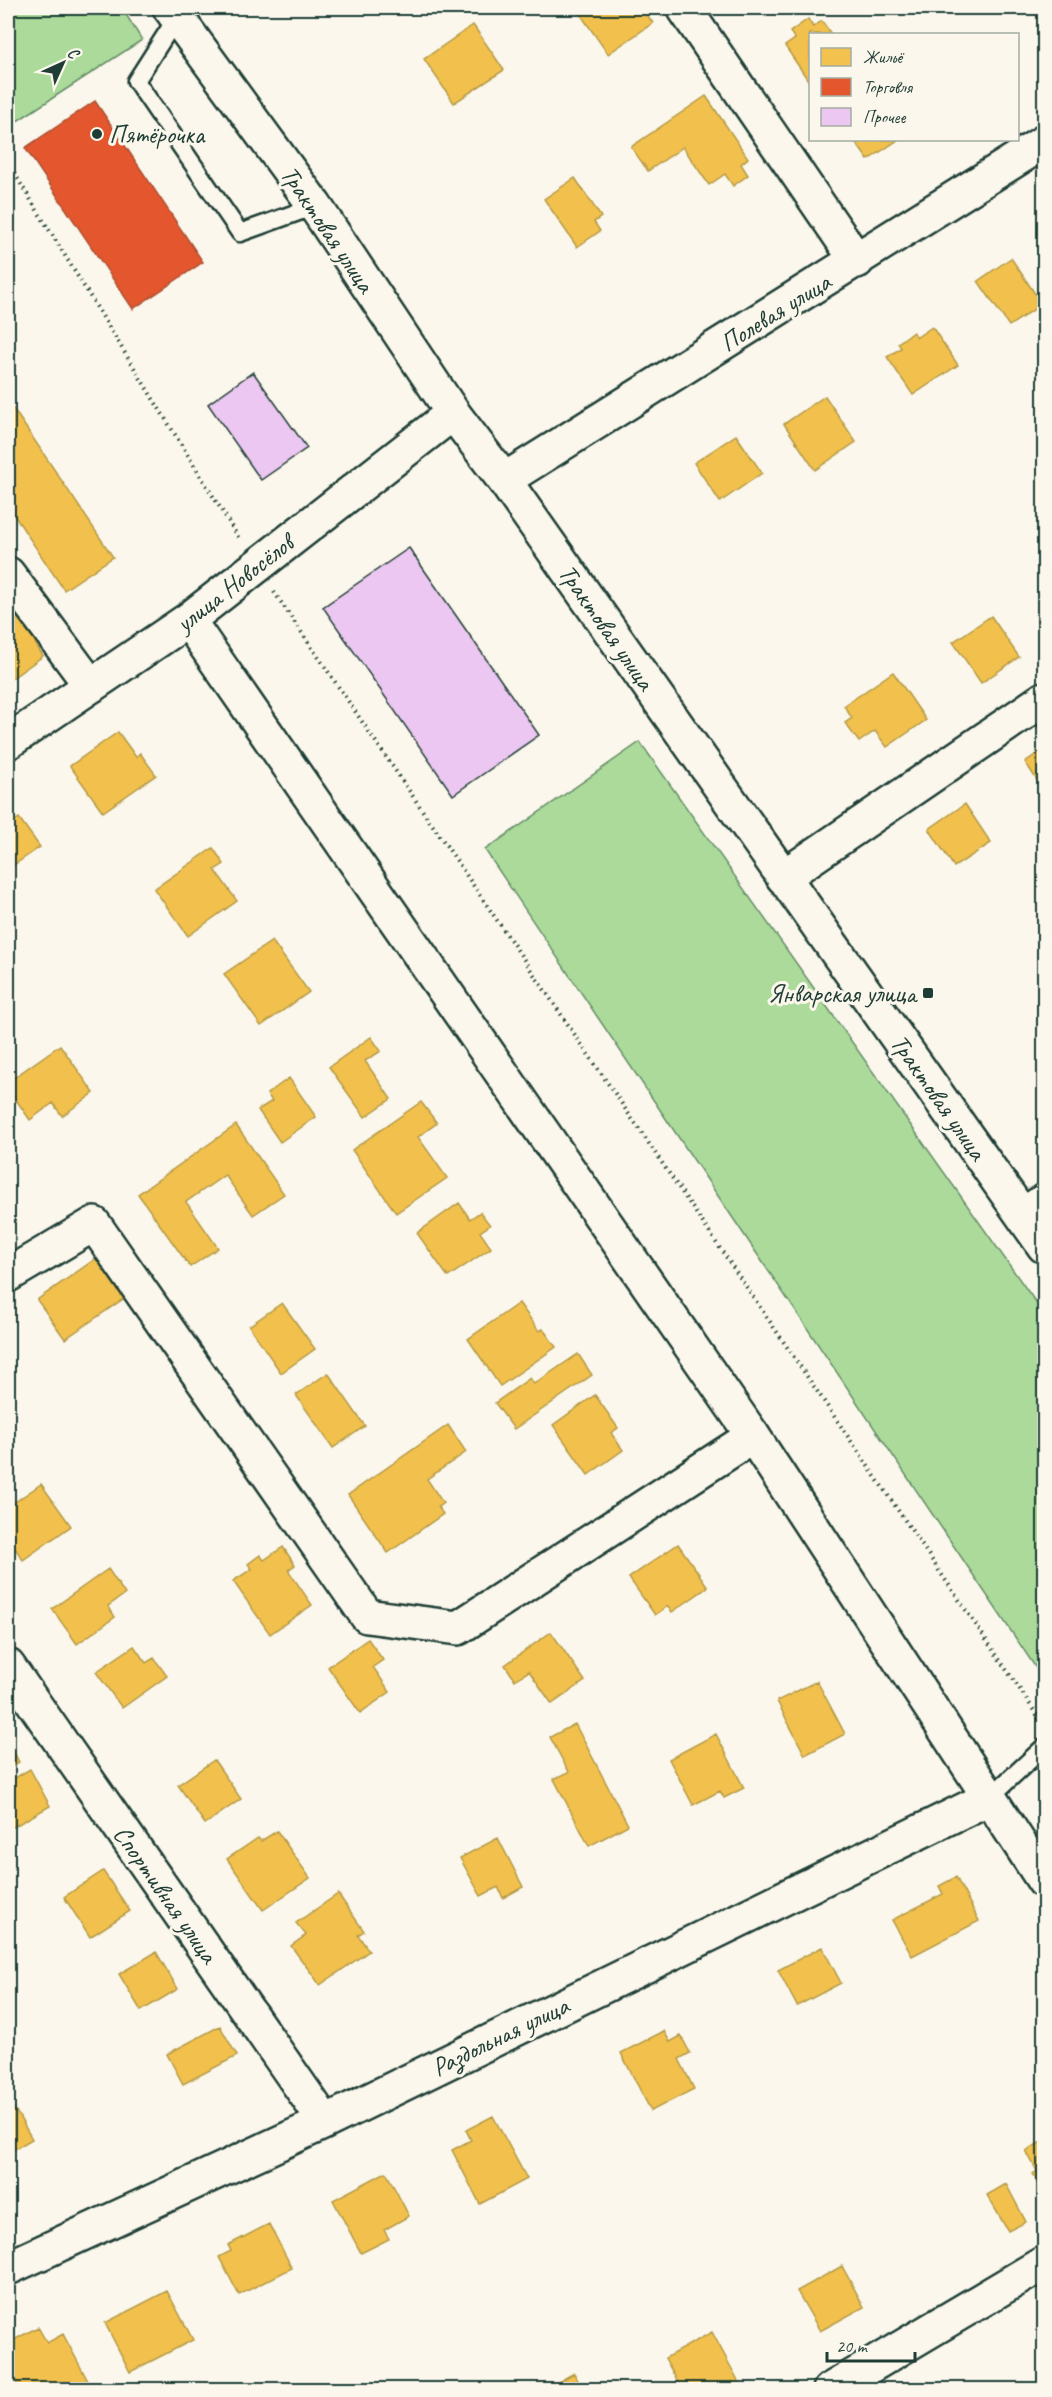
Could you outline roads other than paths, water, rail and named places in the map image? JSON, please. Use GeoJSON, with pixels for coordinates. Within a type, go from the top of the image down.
{"type":"FeatureCollection","features":[{"type":"Feature","properties":{"kind":"street"},"geometry":{"type":"LineString","coordinates":[[684,8],[857,261]]}},
{"type":"Feature","properties":{"kind":"street","name":"Трактовая улица"},"geometry":{"type":"LineString","coordinates":[[174,12],[315,206],[453,413],[504,480],[783,877],[1034,1208],[1044,1246]]}},
{"type":"Feature","properties":{"kind":"street","name":"Полевая улица"},"geometry":{"type":"LineString","coordinates":[[504,480],[1044,142]]}},
{"type":"Feature","properties":{"kind":"street","name":"улица Новосёлов"},"geometry":{"type":"LineString","coordinates":[[8,742],[188,620],[453,413]]}},
{"type":"Feature","properties":{"kind":"street"},"geometry":{"type":"LineString","coordinates":[[8,574],[91,686]]}},
{"type":"Feature","properties":{"kind":"street"},"geometry":{"type":"LineString","coordinates":[[188,620],[753,1436],[1044,1881]]}},
{"type":"Feature","properties":{"kind":"street"},"geometry":{"type":"LineString","coordinates":[[783,877],[1044,699]]}},
{"type":"Feature","properties":{"kind":"street"},"geometry":{"type":"LineString","coordinates":[[8,1275],[94,1224],[367,1616],[458,1628],[753,1436]]}},
{"type":"Feature","properties":{"kind":"street","name":"Спортивная улица"},"geometry":{"type":"LineString","coordinates":[[8,1666],[325,2122]]}},
{"type":"Feature","properties":{"kind":"street","name":"Раздольная улица"},"geometry":{"type":"LineString","coordinates":[[8,2268],[325,2122],[989,1798]]}},
{"type":"Feature","properties":{"kind":"street"},"geometry":{"type":"LineString","coordinates":[[830,2390],[1044,2263]]}},
{"type":"Feature","properties":{"kind":"lane"},"geometry":{"type":"LineString","coordinates":[[174,12],[136,81],[240,233],[315,206]]}},
{"type":"Feature","properties":{"kind":"lane"},"geometry":{"type":"LineString","coordinates":[[989,1798],[1044,1747]]}},
{"type":"Feature","properties":{"kind":"place","name":"Пятёрочка"},"geometry":{"type":"Point","coordinates":[97,134]}},
{"type":"Feature","properties":{"kind":"place","name":"Январская улица"},"geometry":{"type":"Point","coordinates":[928,993]}}]}
